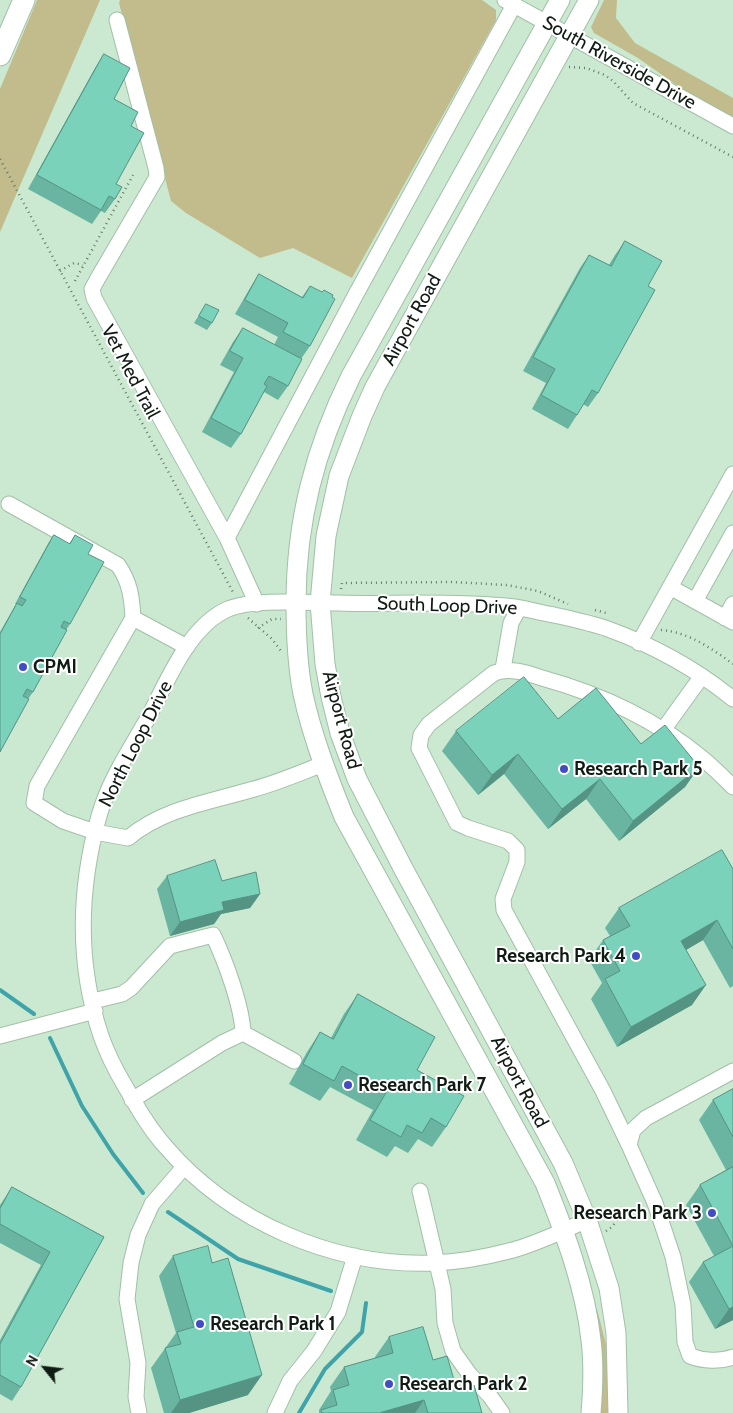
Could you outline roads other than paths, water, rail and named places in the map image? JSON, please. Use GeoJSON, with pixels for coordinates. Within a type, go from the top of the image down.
{"type":"FeatureCollection","features":[{"type":"Feature","properties":{"kind":"highway"},"geometry":{"type":"LineString","coordinates":[[1,52],[24,0]]}},
{"type":"Feature","properties":{"kind":"main road","name":"Airport Road"},"geometry":{"type":"LineString","coordinates":[[560,0],[337,404],[325,435],[305,502],[296,559],[296,631],[303,694],[323,764],[344,817],[545,1183],[564,1231],[583,1295],[591,1341],[593,1389],[591,1413]]}},
{"type":"Feature","properties":{"kind":"main road","name":"Airport Road"},"geometry":{"type":"LineString","coordinates":[[589,0],[375,387],[365,409],[339,476],[331,509],[326,536],[320,603],[331,697],[340,733],[356,779],[563,1164],[594,1227],[616,1333],[618,1413]]}},
{"type":"Feature","properties":{"kind":"street","name":"South Riverside Drive"},"geometry":{"type":"LineString","coordinates":[[510,3],[733,126]]}},
{"type":"Feature","properties":{"kind":"street"},"geometry":{"type":"LineString","coordinates":[[227,538],[510,3]]}},
{"type":"Feature","properties":{"kind":"street"},"geometry":{"type":"LineString","coordinates":[[117,20],[157,177],[92,289],[94,298],[227,538],[257,604]]}},
{"type":"Feature","properties":{"kind":"street"},"geometry":{"type":"LineString","coordinates":[[640,643],[733,474]]}},
{"type":"Feature","properties":{"kind":"street"},"geometry":{"type":"LineString","coordinates":[[10,504],[118,565],[132,594],[133,618],[37,786],[34,803],[63,821],[95,832],[128,838],[143,826],[169,813],[256,789],[323,764]]}},
{"type":"Feature","properties":{"kind":"street"},"geometry":{"type":"LineString","coordinates":[[695,601],[733,533]]}},
{"type":"Feature","properties":{"kind":"street"},"geometry":{"type":"LineString","coordinates":[[670,587],[729,620],[733,604]]}},
{"type":"Feature","properties":{"kind":"street","name":"South Loop Drive"},"geometry":{"type":"LineString","coordinates":[[296,602],[480,604],[518,608],[606,628],[640,643],[702,676],[733,698]]}},
{"type":"Feature","properties":{"kind":"street","name":"North Loop Drive"},"geometry":{"type":"LineString","coordinates":[[296,602],[240,605],[216,615],[206,623],[186,647],[107,794],[95,832],[85,889],[83,921],[84,956],[94,1006],[107,1052],[144,1119],[184,1167],[234,1205],[262,1222],[324,1248],[380,1260],[436,1263],[514,1250],[564,1231],[594,1227]]}},
{"type":"Feature","properties":{"kind":"street"},"geometry":{"type":"LineString","coordinates":[[503,670],[511,623],[518,608]]}},
{"type":"Feature","properties":{"kind":"street"},"geometry":{"type":"LineString","coordinates":[[133,618],[186,647]]}},
{"type":"Feature","properties":{"kind":"street"},"geometry":{"type":"LineString","coordinates":[[733,787],[702,758],[663,730],[619,705],[565,684],[522,672],[503,670],[494,673],[429,724],[421,736],[419,748],[457,823],[508,841],[517,850],[517,862],[503,900],[504,910],[603,1091],[654,1200],[673,1257],[683,1305],[686,1342],[690,1356],[701,1360],[728,1359],[733,1357]]}},
{"type":"Feature","properties":{"kind":"street"},"geometry":{"type":"LineString","coordinates":[[663,730],[702,676]]}},
{"type":"Feature","properties":{"kind":"street"},"geometry":{"type":"LineString","coordinates":[[0,1036],[94,1006],[122,994],[131,988],[170,946],[213,935],[220,948],[242,1019],[243,1033]]}},
{"type":"Feature","properties":{"kind":"street"},"geometry":{"type":"LineString","coordinates":[[243,1033],[294,1061]]}},
{"type":"Feature","properties":{"kind":"street"},"geometry":{"type":"LineString","coordinates":[[132,1100],[222,1043],[243,1033]]}},
{"type":"Feature","properties":{"kind":"street"},"geometry":{"type":"LineString","coordinates":[[629,1145],[633,1130],[646,1118],[733,1071]]}},
{"type":"Feature","properties":{"kind":"street"},"geometry":{"type":"LineString","coordinates":[[140,1413],[136,1397],[138,1363],[127,1299],[131,1263],[138,1236],[152,1204],[184,1167]]}},
{"type":"Feature","properties":{"kind":"street"},"geometry":{"type":"LineString","coordinates":[[420,1191],[443,1288],[445,1323],[453,1351],[470,1375],[490,1396],[502,1413]]}},
{"type":"Feature","properties":{"kind":"street"},"geometry":{"type":"LineString","coordinates":[[275,1413],[290,1381],[314,1351],[338,1312],[355,1256]]}},
{"type":"Feature","properties":{"kind":"waterway"},"geometry":{"type":"LineString","coordinates":[[0,990],[34,1014]]}},
{"type":"Feature","properties":{"kind":"waterway"},"geometry":{"type":"LineString","coordinates":[[50,1038],[82,1106],[113,1154],[143,1193]]}},
{"type":"Feature","properties":{"kind":"waterway"},"geometry":{"type":"LineString","coordinates":[[168,1212],[238,1259],[331,1291]]}},
{"type":"Feature","properties":{"kind":"waterway"},"geometry":{"type":"LineString","coordinates":[[299,1413],[325,1369],[362,1332],[366,1303]]}},
{"type":"Feature","properties":{"kind":"place","name":"CPMI"},"geometry":{"type":"Point","coordinates":[23,667]}},
{"type":"Feature","properties":{"kind":"place","name":"Research Park 5"},"geometry":{"type":"Point","coordinates":[564,769]}},
{"type":"Feature","properties":{"kind":"place","name":"Research Park 4"},"geometry":{"type":"Point","coordinates":[636,956]}},
{"type":"Feature","properties":{"kind":"place","name":"Research Park 7"},"geometry":{"type":"Point","coordinates":[348,1085]}},
{"type":"Feature","properties":{"kind":"place","name":"Research Park 3"},"geometry":{"type":"Point","coordinates":[712,1213]}},
{"type":"Feature","properties":{"kind":"place","name":"Research Park 1"},"geometry":{"type":"Point","coordinates":[200,1324]}},
{"type":"Feature","properties":{"kind":"place","name":"Research Park 2"},"geometry":{"type":"Point","coordinates":[389,1384]}}]}
